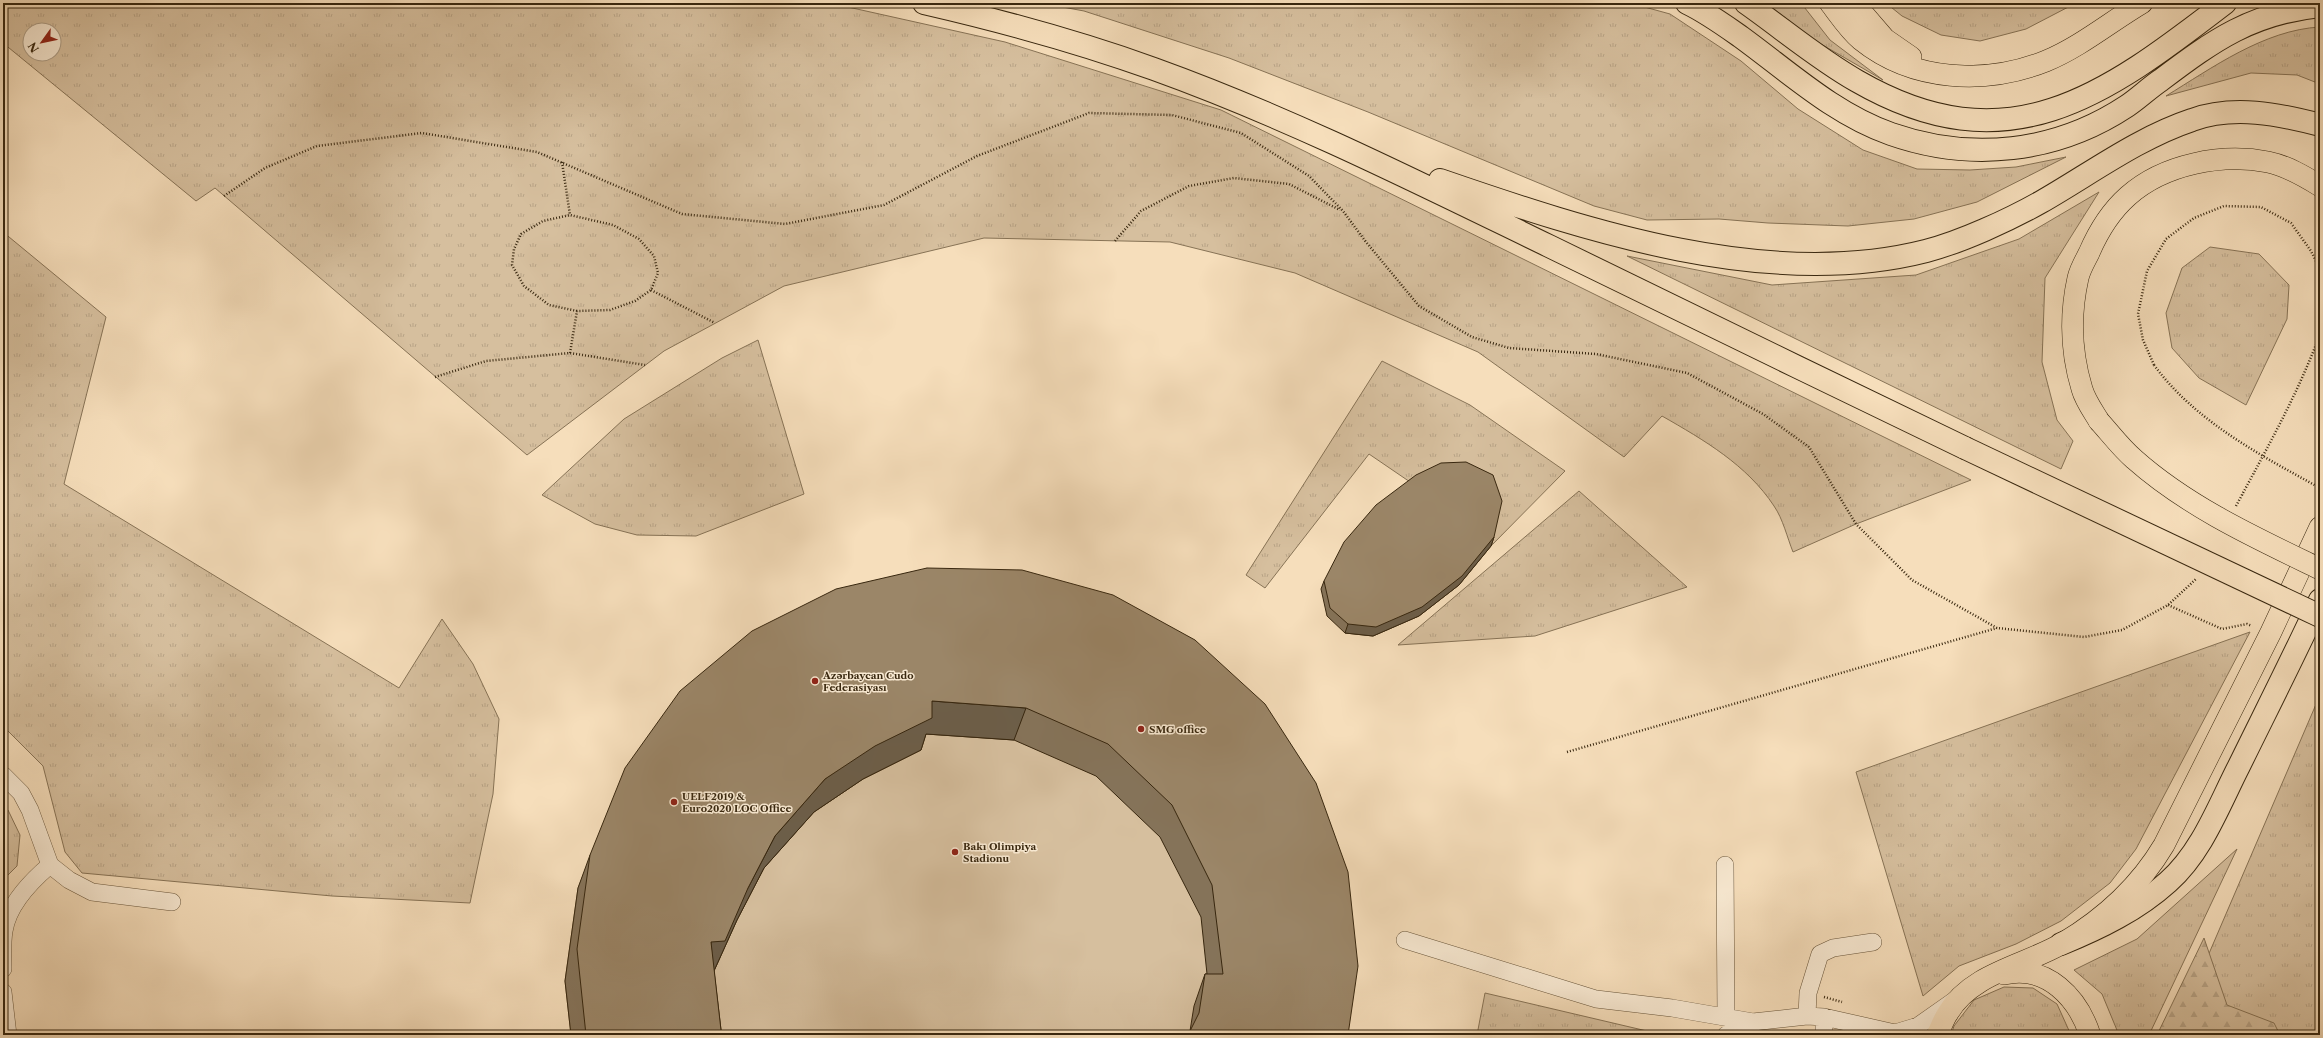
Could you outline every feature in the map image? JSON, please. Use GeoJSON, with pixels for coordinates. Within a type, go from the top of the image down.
{"type":"FeatureCollection","features":[{"type":"Feature","properties":{"kind":"highway"},"geometry":{"type":"LineString","coordinates":[[924,3],[981,16],[1084,45],[1154,69],[1238,101],[1352,150],[1965,448],[2320,616]]}},
{"type":"Feature","properties":{"kind":"highway"},"geometry":{"type":"LineString","coordinates":[[1687,3],[1722,24],[1816,94],[1861,120],[1890,134],[1914,141],[1936,146],[1983,151],[2010,149],[2046,143],[2078,133],[2128,105],[2212,44],[2241,26],[2268,15],[2298,8],[2320,6]]}},
{"type":"Feature","properties":{"kind":"highway"},"geometry":{"type":"LineString","coordinates":[[1746,3],[1857,81],[1889,98],[1923,112],[1958,119],[1990,120],[2020,118],[2041,114],[2083,98],[2119,79],[2225,3]]}},
{"type":"Feature","properties":{"kind":"highway"},"geometry":{"type":"LineString","coordinates":[[1352,150],[1517,207],[1600,232],[1677,248],[1747,260],[1811,264],[1874,261],[1927,251],[1985,229],[2038,204],[2142,142],[2193,119],[2235,113],[2279,114],[2320,125]]}},
{"type":"Feature","properties":{"kind":"highway"},"geometry":{"type":"LineString","coordinates":[[2061,944],[2113,921],[2143,902],[2169,881],[2190,857],[2212,820],[2320,600]]}},
{"type":"Feature","properties":{"kind":"main road"},"geometry":{"type":"LineString","coordinates":[[1830,3],[1843,22],[1860,39],[1878,53],[1916,69],[1938,74],[1961,76],[2002,74],[2047,61],[2069,49],[2142,3]]}},
{"type":"Feature","properties":{"kind":"main road"},"geometry":{"type":"LineString","coordinates":[[1854,3],[1885,39],[1908,55],[1961,76]]}},
{"type":"Feature","properties":{"kind":"main road"},"geometry":{"type":"LineString","coordinates":[[2320,186],[2301,175],[2268,162],[2232,159],[2200,162],[2162,174],[2128,196],[2098,232],[2078,277],[2072,317],[2074,356],[2082,390],[2099,421],[2133,458],[2161,481],[2247,534],[2320,569]]}},
{"type":"Feature","properties":{"kind":"main road"},"geometry":{"type":"LineString","coordinates":[[1937,1035],[1948,1012],[1962,995],[1983,981],[2061,944],[2107,913],[2131,891],[2151,867],[2164,845],[2271,632],[2320,527]]}},
{"type":"Feature","properties":{"kind":"main road"},"geometry":{"type":"LineString","coordinates":[[1983,981],[2013,972],[2028,972],[2046,978],[2061,987],[2074,1001],[2084,1016],[2090,1035]]}},
{"type":"Feature","properties":{"kind":"lane"},"geometry":{"type":"LineString","coordinates":[[3,776],[21,793],[30,810],[50,865],[69,880],[92,892],[172,902]]}},
{"type":"Feature","properties":{"kind":"lane"},"geometry":{"type":"LineString","coordinates":[[3,969],[4,931],[10,912],[32,880],[50,865]]}},
{"type":"Feature","properties":{"kind":"lane"},"geometry":{"type":"LineString","coordinates":[[1725,865],[1726,1017]]}},
{"type":"Feature","properties":{"kind":"lane"},"geometry":{"type":"LineString","coordinates":[[1406,940],[1596,999],[1753,1022],[1806,1016],[1824,1017],[1894,1034],[1918,1026],[1962,995]]}},
{"type":"Feature","properties":{"kind":"lane"},"geometry":{"type":"LineString","coordinates":[[1806,1016],[1808,993],[1820,954],[1833,948],[1873,942]]}},
{"type":"Feature","properties":{"kind":"lane"},"geometry":{"type":"LineString","coordinates":[[3,992],[8,1035]]}},
{"type":"Feature","properties":{"kind":"lane"},"geometry":{"type":"LineString","coordinates":[[1824,1017],[1824,1035]]}},
{"type":"Feature","properties":{"kind":"lane"},"geometry":{"type":"LineString","coordinates":[[1726,1035],[1753,1022]]}},
{"type":"Feature","properties":{"kind":"path"},"geometry":{"type":"LineString","coordinates":[[224,196],[265,168],[317,146],[422,133],[538,152],[682,214],[785,224],[884,204],[977,156],[1089,113],[1172,115],[1241,133],[1309,176],[1343,211],[1366,242],[1419,306],[1472,337],[1509,348],[1596,354],[1687,373],[1763,414],[1809,447],[1856,524],[1912,580],[1998,628]]}},
{"type":"Feature","properties":{"kind":"path"},"geometry":{"type":"LineString","coordinates":[[562,162],[570,215]]}},
{"type":"Feature","properties":{"kind":"path"},"geometry":{"type":"LineString","coordinates":[[1115,241],[1141,211],[1188,186],[1234,178],[1289,184],[1343,211]]}},
{"type":"Feature","properties":{"kind":"path"},"geometry":{"type":"LineString","coordinates":[[2320,269],[2311,251],[2291,223],[2261,207],[2224,206],[2194,218],[2166,239],[2147,271],[2138,314],[2143,340],[2154,365],[2171,388],[2196,411],[2320,488]]}},
{"type":"Feature","properties":{"kind":"path"},"geometry":{"type":"LineString","coordinates":[[570,215],[613,225],[638,239],[654,256],[658,273],[651,290],[635,301],[610,310],[577,311],[548,305],[524,286],[512,265],[514,249],[521,234],[543,221],[570,215]]}},
{"type":"Feature","properties":{"kind":"path"},"geometry":{"type":"LineString","coordinates":[[651,290],[715,323]]}},
{"type":"Feature","properties":{"kind":"path"},"geometry":{"type":"LineString","coordinates":[[570,353],[577,311]]}},
{"type":"Feature","properties":{"kind":"path"},"geometry":{"type":"LineString","coordinates":[[2233,511],[2281,423],[2311,358],[2320,334]]}},
{"type":"Feature","properties":{"kind":"path"},"geometry":{"type":"LineString","coordinates":[[435,377],[486,361],[570,353],[645,365]]}},
{"type":"Feature","properties":{"kind":"path"},"geometry":{"type":"LineString","coordinates":[[1566,752],[1998,628],[2084,636],[2122,630],[2168,605],[2196,579],[2200,572]]}},
{"type":"Feature","properties":{"kind":"path"},"geometry":{"type":"LineString","coordinates":[[2168,605],[2222,629],[2247,624],[2257,629]]}},
{"type":"Feature","properties":{"kind":"path"},"geometry":{"type":"LineString","coordinates":[[1808,993],[1850,1004]]}},
{"type":"Feature","properties":{"kind":"green space"},"geometry":{"type":"Polygon","coordinates":[[[3,3],[830,3],[1005,42],[1221,110],[1971,480],[1856,524],[1793,552],[1777,511],[1763,491],[1751,478],[1709,444],[1662,416],[1624,457],[1478,352],[1295,273],[1170,242],[984,238],[784,286],[664,351],[527,455],[215,188],[196,201],[26,62],[62,62],[62,22],[22,22],[22,59],[3,43],[3,3]]]}},
{"type":"Feature","properties":{"kind":"green space"},"geometry":{"type":"Polygon","coordinates":[[[1041,3],[1630,3],[1670,14],[1741,61],[1798,109],[1863,150],[1917,169],[1970,170],[2016,167],[2066,157],[1977,202],[1914,219],[1848,226],[1768,223],[1719,219],[1647,220],[1594,206],[1368,112],[1229,58],[1084,11],[1041,3]]]}},
{"type":"Feature","properties":{"kind":"green space"},"geometry":{"type":"Polygon","coordinates":[[[1766,3],[1801,3],[1830,40],[1883,80],[1814,40],[1766,3]]]}},
{"type":"Feature","properties":{"kind":"green space"},"geometry":{"type":"Polygon","coordinates":[[[1886,3],[2076,3],[2026,29],[1980,41],[1941,35],[1902,16],[1886,3]]]}},
{"type":"Feature","properties":{"kind":"green space"},"geometry":{"type":"Polygon","coordinates":[[[2320,27],[2320,84],[2297,75],[2251,73],[2166,96],[2239,52],[2259,43],[2279,35],[2320,27]]]}},
{"type":"Feature","properties":{"kind":"green space"},"geometry":{"type":"Polygon","coordinates":[[[2099,192],[2045,278],[2042,362],[2057,420],[2073,441],[2061,469],[1627,256],[1772,285],[1916,275],[2019,239],[2099,192]]]}},
{"type":"Feature","properties":{"kind":"green space"},"geometry":{"type":"Polygon","coordinates":[[[3,232],[106,317],[64,484],[399,688],[442,619],[473,664],[499,719],[493,794],[470,903],[332,896],[82,873],[65,852],[43,766],[3,726],[3,232]]]}},
{"type":"Feature","properties":{"kind":"green space"},"geometry":{"type":"Polygon","coordinates":[[[2210,247],[2259,254],[2289,285],[2287,319],[2246,405],[2199,378],[2172,348],[2166,313],[2182,268],[2210,247]]]}},
{"type":"Feature","properties":{"kind":"green space"},"geometry":{"type":"Polygon","coordinates":[[[758,340],[804,494],[696,536],[637,535],[595,524],[542,495],[624,419],[722,358],[758,340]]]}},
{"type":"Feature","properties":{"kind":"green space"},"geometry":{"type":"Polygon","coordinates":[[[1382,361],[1470,405],[1565,471],[1491,546],[1499,510],[1413,484],[1369,454],[1265,588],[1246,575],[1382,361]]]}},
{"type":"Feature","properties":{"kind":"green space"},"geometry":{"type":"Polygon","coordinates":[[[1579,491],[1687,587],[1535,636],[1398,645],[1579,491]]]}},
{"type":"Feature","properties":{"kind":"green space","name":"Bakı Olimpiya Stadionu"},"geometry":{"type":"Polygon","coordinates":[[[1010,602],[1341,1035],[571,1035],[565,981],[578,888],[613,800],[1010,602]]]}},
{"type":"Feature","properties":{"kind":"green space"},"geometry":{"type":"Polygon","coordinates":[[[2250,632],[2136,849],[2110,883],[2061,921],[2016,944],[1959,966],[1923,996],[1856,772],[2250,632]]]}},
{"type":"Feature","properties":{"kind":"green space"},"geometry":{"type":"Polygon","coordinates":[[[2320,695],[2320,1035],[2174,1035],[2320,695]]]}},
{"type":"Feature","properties":{"kind":"green space"},"geometry":{"type":"Polygon","coordinates":[[[3,806],[8,810],[20,835],[17,866],[3,880],[3,806]]]}},
{"type":"Feature","properties":{"kind":"green space"},"geometry":{"type":"Polygon","coordinates":[[[2237,849],[2149,1035],[2119,1035],[2102,994],[2074,970],[2137,939],[2237,849]]]}},
{"type":"Feature","properties":{"kind":"green space"},"geometry":{"type":"Polygon","coordinates":[[[2204,938],[2227,1005],[2274,1023],[2280,1035],[2157,1035],[2204,938]]]}},
{"type":"Feature","properties":{"kind":"green space"},"geometry":{"type":"Polygon","coordinates":[[[2004,987],[2033,988],[2057,1004],[2071,1035],[1951,1035],[1954,1026],[1974,1000],[2004,987]]]}},
{"type":"Feature","properties":{"kind":"green space"},"geometry":{"type":"Polygon","coordinates":[[[1485,993],[1664,1035],[1477,1035],[1485,993]]]}},
{"type":"Feature","properties":{"kind":"building"},"geometry":{"type":"Polygon","coordinates":[[[1466,462],[1493,475],[1502,501],[1494,537],[1462,576],[1422,607],[1376,627],[1348,624],[1330,608],[1324,581],[1344,542],[1376,505],[1416,475],[1441,463],[1466,462]]]}},
{"type":"Feature","properties":{"kind":"building"},"geometry":{"type":"Polygon","coordinates":[[[927,568],[1022,570],[1113,595],[1195,640],[1265,704],[1316,783],[1348,872],[1358,966],[1348,1035],[1188,1035],[1199,1013],[1205,974],[1223,974],[1212,885],[1172,805],[1108,744],[1026,708],[932,701],[932,718],[875,746],[825,779],[775,836],[748,888],[725,941],[711,942],[721,1030],[724,1035],[586,1035],[577,949],[590,855],[625,768],[680,691],[752,631],[836,589],[927,568]]]}},
{"type":"Feature","properties":{"kind":"place","name":"Azərbaycan Cudo Federasiyası"},"geometry":{"type":"Point","coordinates":[815,681]}},
{"type":"Feature","properties":{"kind":"place","name":"SMG office"},"geometry":{"type":"Point","coordinates":[1141,729]}},
{"type":"Feature","properties":{"kind":"place","name":"UELF2019 & Euro2020 LOC Office"},"geometry":{"type":"Point","coordinates":[674,802]}},
{"type":"Feature","properties":{"kind":"place","name":"Bakı Olimpiya Stadionu"},"geometry":{"type":"Point","coordinates":[955,852]}}]}
